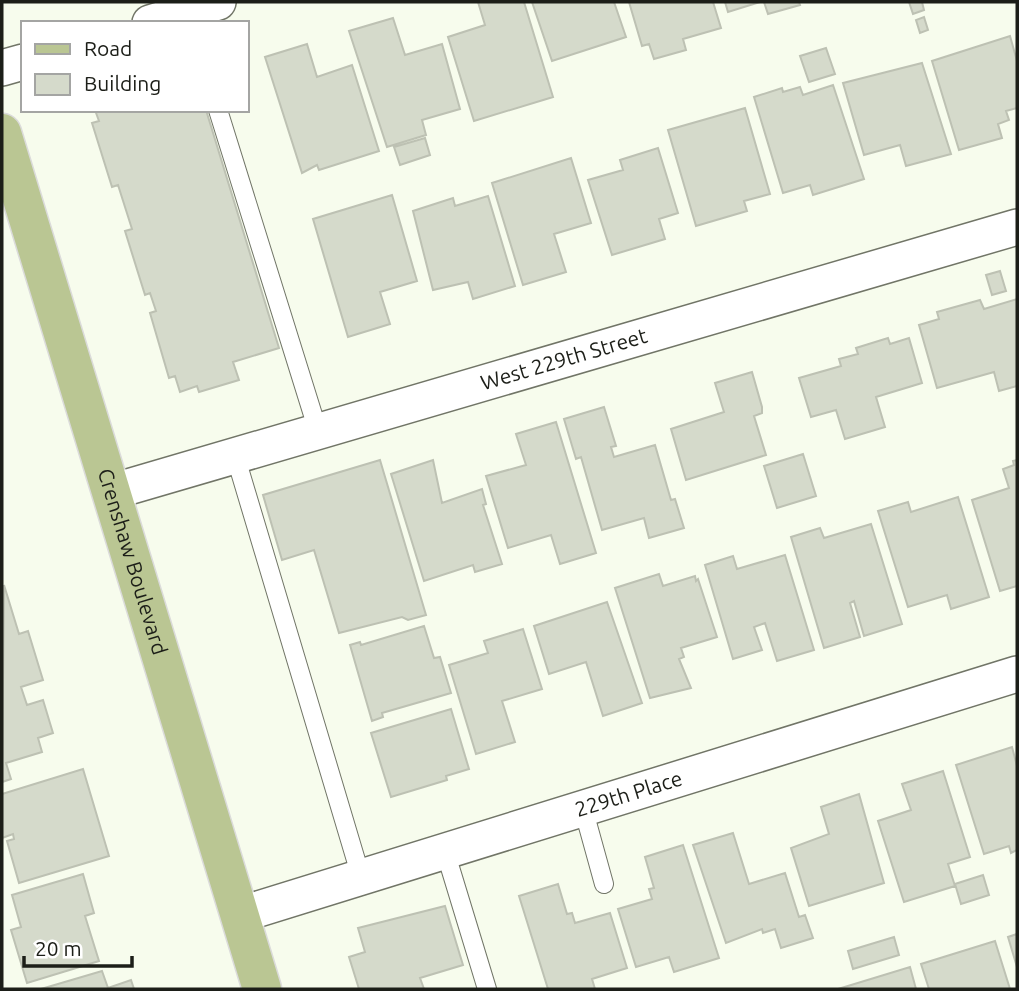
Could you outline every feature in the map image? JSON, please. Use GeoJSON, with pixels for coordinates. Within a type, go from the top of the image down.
{"type":"FeatureCollection","features":[{"type":"Feature","properties":{"kind":"main road","name":"Crenshaw Boulevard"},"geometry":{"type":"LineString","coordinates":[[2,133],[262,989]]}},
{"type":"Feature","properties":{"kind":"street"},"geometry":{"type":"LineString","coordinates":[[159,21],[199,12]]}},
{"type":"Feature","properties":{"kind":"street"},"geometry":{"type":"LineString","coordinates":[[2,68],[21,63]]}},
{"type":"Feature","properties":{"kind":"street","name":"West 229th Street"},"geometry":{"type":"LineString","coordinates":[[111,492],[1017,227]]}},
{"type":"Feature","properties":{"kind":"street","name":"229th Place"},"geometry":{"type":"LineString","coordinates":[[239,915],[1017,674]]}},
{"type":"Feature","properties":{"kind":"lane"},"geometry":{"type":"LineString","coordinates":[[219,112],[318,431]]}},
{"type":"Feature","properties":{"kind":"lane"},"geometry":{"type":"LineString","coordinates":[[235,455],[361,877]]}},
{"type":"Feature","properties":{"kind":"lane"},"geometry":{"type":"LineString","coordinates":[[583,808],[604,884]]}},
{"type":"Feature","properties":{"kind":"lane"},"geometry":{"type":"LineString","coordinates":[[445,851],[487,989]]}},
{"type":"Feature","properties":{"kind":"building"},"geometry":{"type":"Polygon","coordinates":[[[478,2],[524,2],[553,97],[474,121],[448,37],[485,25],[478,2]]]}},
{"type":"Feature","properties":{"kind":"building"},"geometry":{"type":"Polygon","coordinates":[[[532,2],[614,2],[626,37],[552,61],[532,2]]]}},
{"type":"Feature","properties":{"kind":"building"},"geometry":{"type":"Polygon","coordinates":[[[629,2],[713,2],[721,28],[683,39],[686,50],[654,59],[649,44],[642,46],[629,2]]]}},
{"type":"Feature","properties":{"kind":"building"},"geometry":{"type":"Polygon","coordinates":[[[725,2],[760,2],[728,12],[725,2]]]}},
{"type":"Feature","properties":{"kind":"building"},"geometry":{"type":"Polygon","coordinates":[[[764,2],[799,2],[800,5],[768,14],[764,2]]]}},
{"type":"Feature","properties":{"kind":"building"},"geometry":{"type":"Polygon","coordinates":[[[909,2],[922,2],[924,10],[913,14],[909,2]]]}},
{"type":"Feature","properties":{"kind":"building"},"geometry":{"type":"Polygon","coordinates":[[[924,17],[928,30],[920,33],[916,20],[924,17]]]}},
{"type":"Feature","properties":{"kind":"building"},"geometry":{"type":"Polygon","coordinates":[[[393,18],[405,55],[442,44],[460,109],[422,120],[426,135],[387,147],[349,31],[393,18]]]}},
{"type":"Feature","properties":{"kind":"building"},"geometry":{"type":"Polygon","coordinates":[[[1010,36],[1017,61],[1017,108],[1006,111],[1009,120],[998,124],[1002,138],[959,150],[932,61],[1010,36]]]}},
{"type":"Feature","properties":{"kind":"building"},"geometry":{"type":"Polygon","coordinates":[[[307,44],[317,77],[352,65],[379,151],[319,170],[317,165],[302,173],[265,57],[307,44]]]}},
{"type":"Feature","properties":{"kind":"building"},"geometry":{"type":"Polygon","coordinates":[[[826,48],[835,74],[809,82],[800,56],[826,48]]]}},
{"type":"Feature","properties":{"kind":"building"},"geometry":{"type":"Polygon","coordinates":[[[922,63],[951,154],[906,166],[900,145],[864,155],[843,83],[922,63]]]}},
{"type":"Feature","properties":{"kind":"building"},"geometry":{"type":"Polygon","coordinates":[[[833,85],[864,179],[813,195],[810,185],[783,193],[754,97],[782,88],[783,92],[800,87],[803,95],[833,85]]]}},
{"type":"Feature","properties":{"kind":"building"},"geometry":{"type":"Polygon","coordinates":[[[745,108],[770,194],[744,201],[747,211],[696,226],[668,130],[745,108]]]}},
{"type":"Feature","properties":{"kind":"building"},"geometry":{"type":"Polygon","coordinates":[[[96,112],[207,112],[279,348],[233,362],[239,380],[199,392],[197,386],[180,392],[175,376],[169,378],[150,313],[156,311],[150,293],[145,295],[125,231],[132,229],[118,185],[112,187],[92,123],[99,121],[96,112]]]}},
{"type":"Feature","properties":{"kind":"building"},"geometry":{"type":"Polygon","coordinates":[[[425,138],[430,155],[400,165],[394,147],[425,138]]]}},
{"type":"Feature","properties":{"kind":"building"},"geometry":{"type":"Polygon","coordinates":[[[658,148],[678,213],[659,219],[665,239],[612,255],[588,180],[623,170],[620,160],[658,148]]]}},
{"type":"Feature","properties":{"kind":"building"},"geometry":{"type":"Polygon","coordinates":[[[571,158],[591,223],[554,234],[566,272],[523,285],[492,183],[571,158]]]}},
{"type":"Feature","properties":{"kind":"building"},"geometry":{"type":"Polygon","coordinates":[[[392,195],[417,281],[380,292],[390,324],[348,337],[313,219],[392,195]]]}},
{"type":"Feature","properties":{"kind":"building"},"geometry":{"type":"Polygon","coordinates":[[[488,196],[515,286],[473,299],[468,282],[433,290],[413,211],[453,198],[455,206],[488,196]]]}},
{"type":"Feature","properties":{"kind":"building"},"geometry":{"type":"Polygon","coordinates":[[[1000,271],[1006,291],[992,295],[986,275],[1000,271]]]}},
{"type":"Feature","properties":{"kind":"building"},"geometry":{"type":"Polygon","coordinates":[[[1017,299],[1017,386],[999,391],[994,372],[937,388],[919,325],[939,319],[937,312],[980,300],[984,309],[1017,299]]]}},
{"type":"Feature","properties":{"kind":"building"},"geometry":{"type":"Polygon","coordinates":[[[888,338],[890,344],[909,338],[922,383],[876,397],[885,427],[845,439],[836,410],[811,417],[799,378],[841,366],[839,359],[858,354],[856,348],[888,338]]]}},
{"type":"Feature","properties":{"kind":"building"},"geometry":{"type":"Polygon","coordinates":[[[752,372],[762,407],[762,413],[754,416],[766,455],[686,480],[671,429],[724,412],[715,383],[752,372]]]}},
{"type":"Feature","properties":{"kind":"building"},"geometry":{"type":"Polygon","coordinates":[[[604,407],[616,446],[611,447],[614,457],[655,445],[671,500],[675,499],[684,528],[649,538],[644,518],[602,530],[581,457],[576,459],[564,419],[604,407]]]}},
{"type":"Feature","properties":{"kind":"building"},"geometry":{"type":"Polygon","coordinates":[[[556,422],[596,553],[560,564],[551,535],[508,548],[486,476],[526,465],[516,434],[556,422]]]}},
{"type":"Feature","properties":{"kind":"building"},"geometry":{"type":"Polygon","coordinates":[[[803,454],[816,496],[777,508],[764,466],[803,454]]]}},
{"type":"Feature","properties":{"kind":"building"},"geometry":{"type":"Polygon","coordinates":[[[380,460],[426,615],[408,620],[402,617],[339,633],[314,550],[282,560],[263,495],[380,460]]]}},
{"type":"Feature","properties":{"kind":"building"},"geometry":{"type":"Polygon","coordinates":[[[433,460],[442,503],[482,489],[486,504],[483,505],[502,564],[475,572],[473,565],[424,581],[391,474],[433,460]]]}},
{"type":"Feature","properties":{"kind":"building"},"geometry":{"type":"Polygon","coordinates":[[[1017,460],[1017,586],[1000,591],[972,500],[1009,488],[1003,469],[1014,465],[1013,461],[1017,460]]]}},
{"type":"Feature","properties":{"kind":"building"},"geometry":{"type":"Polygon","coordinates":[[[958,497],[989,597],[951,609],[947,595],[908,607],[878,511],[908,502],[911,512],[958,497]]]}},
{"type":"Feature","properties":{"kind":"building"},"geometry":{"type":"Polygon","coordinates":[[[871,524],[902,624],[864,636],[854,601],[850,603],[860,637],[824,648],[791,537],[820,528],[824,538],[871,524]]]}},
{"type":"Feature","properties":{"kind":"building"},"geometry":{"type":"Polygon","coordinates":[[[785,555],[814,650],[777,661],[765,623],[754,627],[762,650],[733,659],[705,565],[733,556],[737,569],[785,555]]]}},
{"type":"Feature","properties":{"kind":"building"},"geometry":{"type":"Polygon","coordinates":[[[659,574],[663,586],[695,576],[696,581],[698,579],[717,637],[681,648],[684,657],[679,659],[691,688],[650,698],[615,588],[659,574]]]}},
{"type":"Feature","properties":{"kind":"building"},"geometry":{"type":"Polygon","coordinates":[[[4,585],[19,634],[28,631],[43,680],[21,687],[27,705],[43,700],[53,733],[38,738],[42,752],[6,763],[11,779],[2,782],[4,585]]]}},
{"type":"Feature","properties":{"kind":"building"},"geometry":{"type":"Polygon","coordinates":[[[607,602],[642,703],[603,716],[586,662],[549,674],[534,626],[607,602]]]}},
{"type":"Feature","properties":{"kind":"building"},"geometry":{"type":"Polygon","coordinates":[[[424,626],[434,658],[440,657],[451,693],[382,713],[383,717],[372,721],[350,645],[360,642],[361,645],[424,626]]]}},
{"type":"Feature","properties":{"kind":"building"},"geometry":{"type":"Polygon","coordinates":[[[523,629],[542,689],[502,701],[515,742],[476,754],[449,665],[488,653],[484,641],[523,629]]]}},
{"type":"Feature","properties":{"kind":"building"},"geometry":{"type":"Polygon","coordinates":[[[451,709],[469,769],[446,776],[447,780],[391,797],[371,733],[451,709]]]}},
{"type":"Feature","properties":{"kind":"building"},"geometry":{"type":"Polygon","coordinates":[[[1012,747],[1017,766],[1017,850],[1011,853],[1009,846],[984,854],[956,765],[1012,747]]]}},
{"type":"Feature","properties":{"kind":"building"},"geometry":{"type":"Polygon","coordinates":[[[83,769],[109,856],[19,883],[7,841],[14,839],[13,834],[2,838],[2,794],[83,769]]]}},
{"type":"Feature","properties":{"kind":"building"},"geometry":{"type":"Polygon","coordinates":[[[943,771],[970,857],[948,864],[955,886],[904,902],[878,821],[911,810],[902,784],[943,771]]]}},
{"type":"Feature","properties":{"kind":"building"},"geometry":{"type":"Polygon","coordinates":[[[859,794],[884,883],[809,906],[791,848],[829,834],[821,807],[859,794]]]}},
{"type":"Feature","properties":{"kind":"building"},"geometry":{"type":"Polygon","coordinates":[[[733,833],[749,884],[785,873],[799,917],[805,915],[813,938],[781,948],[775,929],[763,933],[762,929],[726,943],[693,845],[733,833]]]}},
{"type":"Feature","properties":{"kind":"building"},"geometry":{"type":"Polygon","coordinates":[[[683,845],[719,958],[674,972],[669,957],[636,967],[618,909],[652,899],[649,889],[654,888],[645,857],[683,845]]]}},
{"type":"Feature","properties":{"kind":"building"},"geometry":{"type":"Polygon","coordinates":[[[83,874],[94,913],[85,916],[99,961],[27,983],[11,930],[21,927],[12,895],[83,874]]]}},
{"type":"Feature","properties":{"kind":"building"},"geometry":{"type":"Polygon","coordinates":[[[983,875],[989,895],[961,904],[955,884],[983,875]]]}},
{"type":"Feature","properties":{"kind":"building"},"geometry":{"type":"Polygon","coordinates":[[[558,884],[567,914],[572,913],[575,923],[610,913],[627,968],[592,979],[595,989],[548,989],[519,896],[558,884]]]}},
{"type":"Feature","properties":{"kind":"building"},"geometry":{"type":"Polygon","coordinates":[[[445,906],[463,965],[420,978],[424,989],[359,989],[349,957],[365,952],[358,928],[445,906]]]}},
{"type":"Feature","properties":{"kind":"building"},"geometry":{"type":"Polygon","coordinates":[[[1017,934],[1017,967],[1008,937],[1017,934]]]}},
{"type":"Feature","properties":{"kind":"building"},"geometry":{"type":"Polygon","coordinates":[[[894,937],[899,955],[853,969],[848,951],[894,937]]]}},
{"type":"Feature","properties":{"kind":"building"},"geometry":{"type":"Polygon","coordinates":[[[995,941],[1010,989],[929,989],[921,964],[995,941]]]}},
{"type":"Feature","properties":{"kind":"building"},"geometry":{"type":"Polygon","coordinates":[[[910,967],[916,989],[838,989],[910,967]]]}},
{"type":"Feature","properties":{"kind":"building"},"geometry":{"type":"Polygon","coordinates":[[[102,971],[108,988],[131,980],[134,989],[41,989],[102,971]]]}}]}
